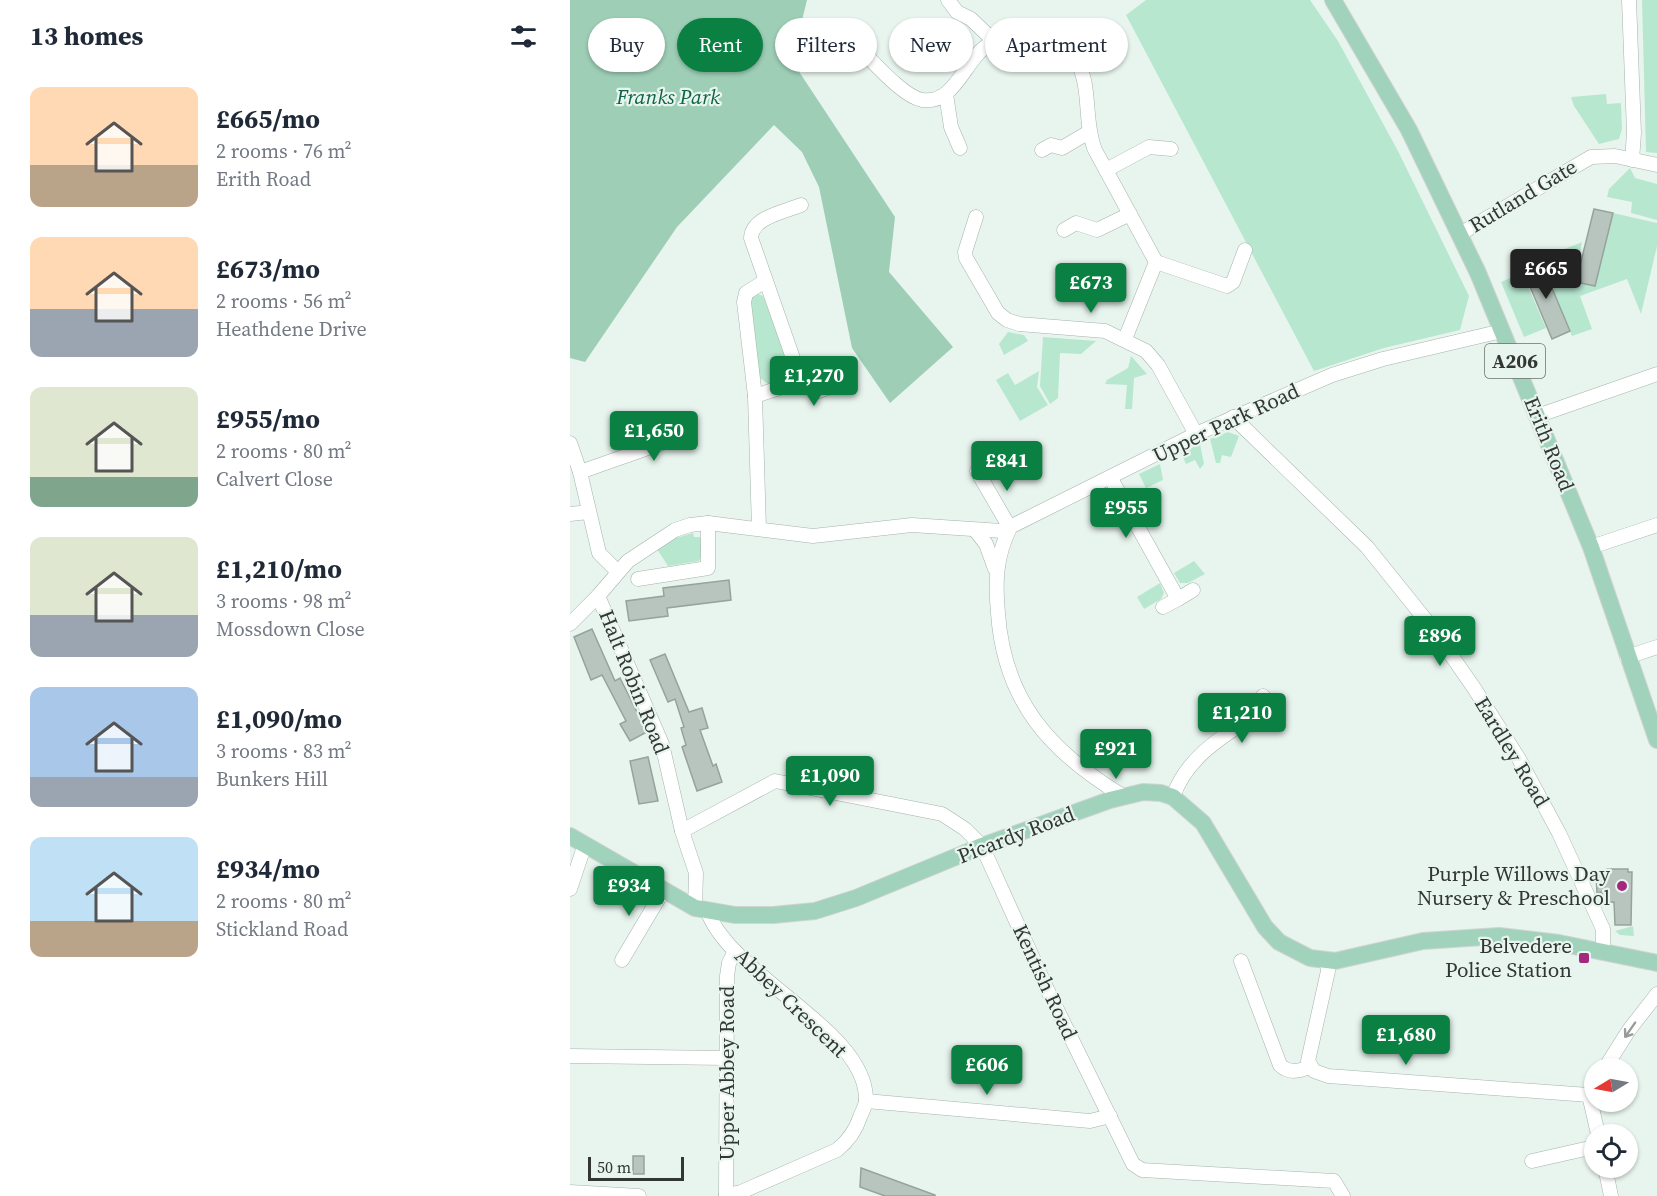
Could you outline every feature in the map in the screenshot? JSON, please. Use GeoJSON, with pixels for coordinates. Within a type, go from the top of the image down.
{"type":"FeatureCollection","features":[{"type":"Feature","properties":{"kind":"main road","name":"Erith Road"},"geometry":{"type":"LineString","coordinates":[[1333,0],[1408,130],[1460,234],[1591,547],[1657,740]]}},
{"type":"Feature","properties":{"kind":"main road","name":"Picardy Road"},"geometry":{"type":"LineString","coordinates":[[577,840],[663,891],[701,909],[746,916],[815,911],[856,898],[982,846],[1123,796],[1143,792],[1173,797]]}},
{"type":"Feature","properties":{"kind":"main road"},"geometry":{"type":"LineString","coordinates":[[1173,797],[1203,823],[1265,927],[1279,942],[1310,958],[1327,962],[1423,941],[1475,936],[1529,939],[1657,963]]}},
{"type":"Feature","properties":{"kind":"street"},"geometry":{"type":"LineString","coordinates":[[948,0],[957,12],[971,19],[985,32]]}},
{"type":"Feature","properties":{"kind":"street"},"geometry":{"type":"LineString","coordinates":[[1629,0],[1634,133],[1632,160]]}},
{"type":"Feature","properties":{"kind":"street"},"geometry":{"type":"LineString","coordinates":[[877,64],[911,96],[935,99],[946,94],[985,48]]}},
{"type":"Feature","properties":{"kind":"street"},"geometry":{"type":"LineString","coordinates":[[1082,72],[1089,132],[1095,150],[1156,262],[1227,286],[1233,282],[1245,250]]}},
{"type":"Feature","properties":{"kind":"street"},"geometry":{"type":"LineString","coordinates":[[946,94],[951,127],[960,148]]}},
{"type":"Feature","properties":{"kind":"street"},"geometry":{"type":"LineString","coordinates":[[1042,150],[1052,145],[1062,148],[1089,132]]}},
{"type":"Feature","properties":{"kind":"street"},"geometry":{"type":"LineString","coordinates":[[1106,170],[1149,147],[1171,149]]}},
{"type":"Feature","properties":{"kind":"street","name":"Rutland Gate"},"geometry":{"type":"LineString","coordinates":[[1460,234],[1582,160],[1601,155],[1657,165]]}},
{"type":"Feature","properties":{"kind":"street"},"geometry":{"type":"LineString","coordinates":[[801,205],[760,221],[751,231],[751,238],[801,381],[816,392],[839,384]]}},
{"type":"Feature","properties":{"kind":"street"},"geometry":{"type":"LineString","coordinates":[[1064,230],[1076,223],[1097,230],[1130,214]]}},
{"type":"Feature","properties":{"kind":"street"},"geometry":{"type":"LineString","coordinates":[[976,217],[966,258],[1002,317],[1019,324],[1105,331],[1146,351],[1158,365],[1197,434]]}},
{"type":"Feature","properties":{"kind":"street"},"geometry":{"type":"LineString","coordinates":[[1125,339],[1156,262]]}},
{"type":"Feature","properties":{"kind":"street"},"geometry":{"type":"LineString","coordinates":[[759,529],[755,396],[744,302],[746,293],[765,280]]}},
{"type":"Feature","properties":{"kind":"street","name":"Upper Park Road"},"geometry":{"type":"LineString","coordinates":[[570,624],[598,596],[617,571],[639,553],[675,530],[690,525],[708,523],[813,536],[912,525],[993,531],[1010,528],[1197,434],[1332,375],[1383,359],[1502,331]]}},
{"type":"Feature","properties":{"kind":"street"},"geometry":{"type":"LineString","coordinates":[[1537,416],[1657,374]]}},
{"type":"Feature","properties":{"kind":"street"},"geometry":{"type":"LineString","coordinates":[[755,396],[801,381]]}},
{"type":"Feature","properties":{"kind":"street","name":"Eardley Road"},"geometry":{"type":"LineString","coordinates":[[1233,417],[1367,547],[1433,629],[1474,687],[1520,759],[1559,833],[1603,929],[1603,952]]}},
{"type":"Feature","properties":{"kind":"street"},"geometry":{"type":"LineString","coordinates":[[580,472],[685,435],[684,421]]}},
{"type":"Feature","properties":{"kind":"street"},"geometry":{"type":"LineString","coordinates":[[570,443],[580,472],[600,553],[617,571]]}},
{"type":"Feature","properties":{"kind":"street"},"geometry":{"type":"LineString","coordinates":[[976,471],[1010,528],[1001,547],[996,571],[999,635],[1008,671],[1022,702],[1065,756],[1123,796]]}},
{"type":"Feature","properties":{"kind":"street"},"geometry":{"type":"LineString","coordinates":[[1110,477],[1178,599]]}},
{"type":"Feature","properties":{"kind":"street"},"geometry":{"type":"LineString","coordinates":[[570,514],[589,512]]}},
{"type":"Feature","properties":{"kind":"street"},"geometry":{"type":"LineString","coordinates":[[638,579],[708,568],[708,523]]}},
{"type":"Feature","properties":{"kind":"street"},"geometry":{"type":"LineString","coordinates":[[1591,547],[1657,525]]}},
{"type":"Feature","properties":{"kind":"street"},"geometry":{"type":"LineString","coordinates":[[975,530],[986,544],[996,571]]}},
{"type":"Feature","properties":{"kind":"street"},"geometry":{"type":"LineString","coordinates":[[1163,607],[1193,590]]}},
{"type":"Feature","properties":{"kind":"street","name":"Halt Robin Road"},"geometry":{"type":"LineString","coordinates":[[598,596],[662,744],[682,831],[696,873],[701,909]]}},
{"type":"Feature","properties":{"kind":"street"},"geometry":{"type":"LineString","coordinates":[[1627,657],[1657,646]]}},
{"type":"Feature","properties":{"kind":"street"},"geometry":{"type":"LineString","coordinates":[[1173,797],[1179,781],[1195,758],[1270,706]]}},
{"type":"Feature","properties":{"kind":"street"},"geometry":{"type":"LineString","coordinates":[[682,831],[775,781],[785,781],[942,814],[965,829],[982,846]]}},
{"type":"Feature","properties":{"kind":"street"},"geometry":{"type":"LineString","coordinates":[[570,889],[577,840]]}},
{"type":"Feature","properties":{"kind":"street","name":"Kentish Road"},"geometry":{"type":"LineString","coordinates":[[982,846],[1046,987],[1133,1164],[1142,1170],[1334,1181],[1343,1195]]}},
{"type":"Feature","properties":{"kind":"street"},"geometry":{"type":"LineString","coordinates":[[622,960],[663,891]]}},
{"type":"Feature","properties":{"kind":"street","name":"Abbey Crescent"},"geometry":{"type":"LineString","coordinates":[[701,909],[735,951],[827,1032],[841,1048],[862,1079],[866,1101]]}},
{"type":"Feature","properties":{"kind":"street","name":"Upper Abbey Road"},"geometry":{"type":"LineString","coordinates":[[726,1195],[727,976],[729,963],[735,951]]}},
{"type":"Feature","properties":{"kind":"street"},"geometry":{"type":"LineString","coordinates":[[1241,961],[1280,1065],[1285,1070],[1293,1072],[1310,1067],[1328,1076],[1584,1091]]}},
{"type":"Feature","properties":{"kind":"street"},"geometry":{"type":"LineString","coordinates":[[1310,1067],[1308,1061],[1328,971],[1327,962]]}},
{"type":"Feature","properties":{"kind":"street"},"geometry":{"type":"LineString","coordinates":[[1611,1058],[1629,1030],[1657,994]]}},
{"type":"Feature","properties":{"kind":"street"},"geometry":{"type":"LineString","coordinates":[[570,1056],[727,1058]]}},
{"type":"Feature","properties":{"kind":"street"},"geometry":{"type":"LineString","coordinates":[[726,1195],[741,1192],[837,1150],[847,1142],[858,1124],[866,1101],[1090,1121],[1110,1116]]}},
{"type":"Feature","properties":{"kind":"street"},"geometry":{"type":"LineString","coordinates":[[1532,1161],[1584,1149]]}},
{"type":"Feature","properties":{"kind":"street"},"geometry":{"type":"LineString","coordinates":[[1607,1178],[1611,1196]]}},
{"type":"Feature","properties":{"kind":"street"},"geometry":{"type":"LineString","coordinates":[[570,1192],[639,1196]]}},
{"type":"Feature","properties":{"kind":"green space","name":"Franks Park"},"geometry":{"type":"Polygon","coordinates":[[[570,0],[807,0],[803,18],[775,18],[775,72],[799,72],[895,217],[889,272],[953,347],[890,403],[852,348],[819,187],[802,152],[774,125],[677,227],[585,362],[570,358],[570,0]]]}},
{"type":"Feature","properties":{"kind":"green space"},"geometry":{"type":"Polygon","coordinates":[[[1146,0],[1310,0],[1338,41],[1398,151],[1469,296],[1460,330],[1384,348],[1314,371],[1126,15],[1146,0]]]}},
{"type":"Feature","properties":{"kind":"green space"},"geometry":{"type":"Polygon","coordinates":[[[1642,0],[1657,0],[1657,153],[1646,152],[1642,0]]]}},
{"type":"Feature","properties":{"kind":"green space"},"geometry":{"type":"Polygon","coordinates":[[[1606,94],[1607,104],[1621,103],[1622,129],[1619,139],[1599,144],[1574,106],[1571,97],[1606,94]]]}},
{"type":"Feature","properties":{"kind":"green space"},"geometry":{"type":"Polygon","coordinates":[[[1630,168],[1635,178],[1657,184],[1657,220],[1631,213],[1632,202],[1607,197],[1609,189],[1630,168]]]}},
{"type":"Feature","properties":{"kind":"green space"},"geometry":{"type":"Polygon","coordinates":[[[1613,213],[1657,223],[1657,246],[1641,314],[1627,279],[1580,296],[1592,329],[1572,336],[1540,259],[1582,242],[1575,281],[1595,286],[1613,213]]]}},
{"type":"Feature","properties":{"kind":"green space"},"geometry":{"type":"Polygon","coordinates":[[[1522,273],[1546,328],[1524,337],[1501,282],[1522,273]]]}},
{"type":"Feature","properties":{"kind":"green space"},"geometry":{"type":"Polygon","coordinates":[[[756,293],[763,296],[790,368],[784,378],[768,384],[759,377],[749,300],[756,293]]]}},
{"type":"Feature","properties":{"kind":"green space"},"geometry":{"type":"Polygon","coordinates":[[[1008,332],[1024,335],[1028,341],[1004,355],[999,344],[1008,332]]]}},
{"type":"Feature","properties":{"kind":"green space"},"geometry":{"type":"Polygon","coordinates":[[[1043,337],[1096,341],[1081,354],[1060,353],[1058,398],[1050,404],[1040,386],[1043,337]]]}},
{"type":"Feature","properties":{"kind":"green space"},"geometry":{"type":"Polygon","coordinates":[[[1131,356],[1147,374],[1134,378],[1132,409],[1125,409],[1127,385],[1105,384],[1107,380],[1128,368],[1131,356]]]}},
{"type":"Feature","properties":{"kind":"green space"},"geometry":{"type":"Polygon","coordinates":[[[1039,371],[1037,387],[1048,405],[1020,421],[996,380],[1008,373],[1015,385],[1039,371]]]}},
{"type":"Feature","properties":{"kind":"green space"},"geometry":{"type":"Polygon","coordinates":[[[1228,432],[1239,436],[1231,457],[1222,455],[1220,463],[1216,463],[1210,439],[1228,432]]]}},
{"type":"Feature","properties":{"kind":"green space"},"geometry":{"type":"Polygon","coordinates":[[[1200,444],[1204,464],[1200,469],[1195,460],[1186,464],[1181,453],[1200,444]]]}},
{"type":"Feature","properties":{"kind":"green space"},"geometry":{"type":"Polygon","coordinates":[[[1160,464],[1163,480],[1146,488],[1139,474],[1160,464]]]}},
{"type":"Feature","properties":{"kind":"green space"},"geometry":{"type":"Polygon","coordinates":[[[693,533],[694,537],[700,537],[702,543],[703,552],[699,561],[668,566],[657,549],[676,538],[693,533]]]}},
{"type":"Feature","properties":{"kind":"green space"},"geometry":{"type":"Polygon","coordinates":[[[1194,561],[1205,574],[1188,583],[1180,583],[1174,573],[1194,561]]]}},
{"type":"Feature","properties":{"kind":"green space"},"geometry":{"type":"Polygon","coordinates":[[[1160,583],[1164,593],[1161,599],[1144,609],[1137,597],[1160,583]]]}},
{"type":"Feature","properties":{"kind":"green space"},"geometry":{"type":"Polygon","coordinates":[[[1633,926],[1634,936],[1620,935],[1615,931],[1633,926]]]}},
{"type":"Feature","properties":{"kind":"building"},"geometry":{"type":"Polygon","coordinates":[[[1594,209],[1613,213],[1595,286],[1576,282],[1594,209]]]}},
{"type":"Feature","properties":{"kind":"building"},"geometry":{"type":"Polygon","coordinates":[[[1541,262],[1570,331],[1552,339],[1523,270],[1541,262]]]}},
{"type":"Feature","properties":{"kind":"building"},"geometry":{"type":"Polygon","coordinates":[[[729,580],[731,600],[667,608],[668,616],[629,621],[626,601],[664,596],[663,588],[729,580]]]}},
{"type":"Feature","properties":{"kind":"building"},"geometry":{"type":"Polygon","coordinates":[[[592,629],[615,681],[620,678],[647,732],[630,741],[620,724],[626,721],[602,675],[591,680],[574,637],[592,629]]]}},
{"type":"Feature","properties":{"kind":"building"},"geometry":{"type":"Polygon","coordinates":[[[665,654],[689,712],[702,708],[708,728],[700,730],[713,766],[716,764],[722,782],[697,791],[682,747],[686,745],[681,728],[684,727],[675,699],[668,702],[650,660],[665,654]]]}},
{"type":"Feature","properties":{"kind":"building"},"geometry":{"type":"Polygon","coordinates":[[[648,757],[658,801],[639,804],[630,761],[648,757]]]}},
{"type":"Feature","properties":{"kind":"building"},"geometry":{"type":"Polygon","coordinates":[[[1607,869],[1628,869],[1628,872],[1632,872],[1631,925],[1615,925],[1614,902],[1602,903],[1602,892],[1597,893],[1596,873],[1607,873],[1607,869]]]}},
{"type":"Feature","properties":{"kind":"building"},"geometry":{"type":"Polygon","coordinates":[[[633,1156],[644,1156],[644,1174],[633,1174],[633,1156]]]}},
{"type":"Feature","properties":{"kind":"building"},"geometry":{"type":"Polygon","coordinates":[[[861,1168],[935,1196],[885,1196],[860,1187],[861,1168]]]}},
{"type":"Feature","properties":{"kind":"place","name":"Purple Willows Day Nursery & Preschool"},"geometry":{"type":"Point","coordinates":[1622,886]}},
{"type":"Feature","properties":{"kind":"place","name":"Belvedere Police Station"},"geometry":{"type":"Point","coordinates":[1584,958]}}]}
